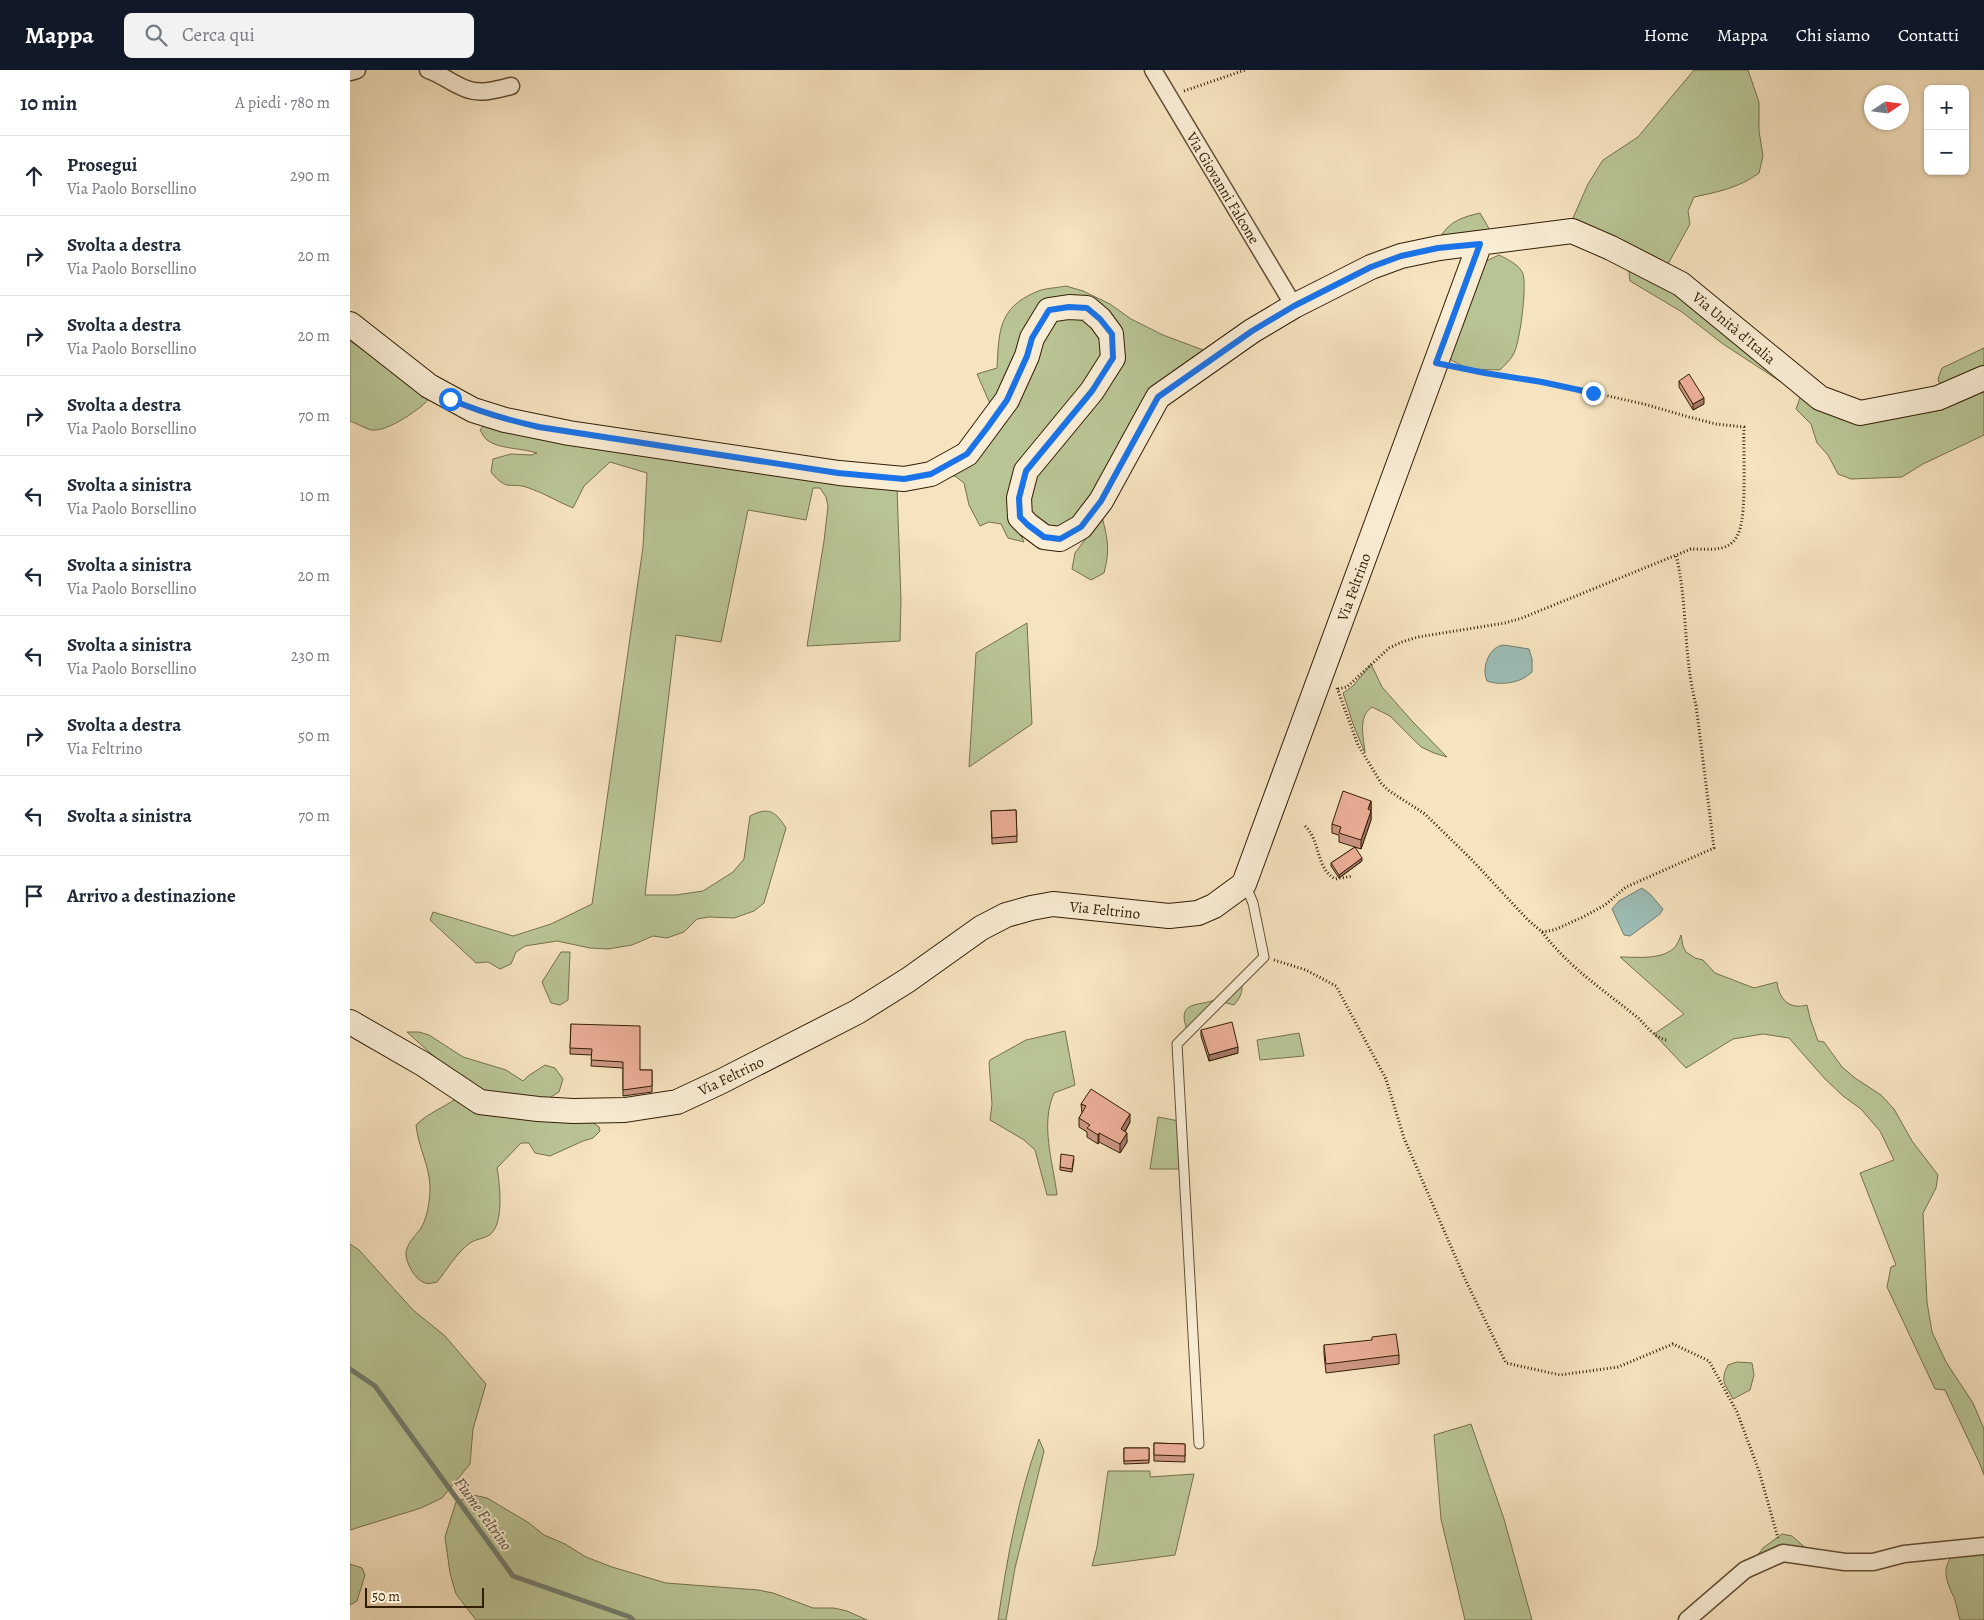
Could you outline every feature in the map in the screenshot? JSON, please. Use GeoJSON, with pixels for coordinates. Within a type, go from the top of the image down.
{"type":"FeatureCollection","features":[{"type":"Feature","properties":{"kind":"street"},"geometry":{"type":"LineString","coordinates":[[350,72],[357,70]]}},
{"type":"Feature","properties":{"kind":"street","name":"Via Giovanni Falcone"},"geometry":{"type":"LineString","coordinates":[[1154,70],[1294,306]]}},
{"type":"Feature","properties":{"kind":"street"},"geometry":{"type":"LineString","coordinates":[[433,71],[466,89],[483,92],[512,86]]}},
{"type":"Feature","properties":{"kind":"street","name":"Via Unità d'Italia"},"geometry":{"type":"LineString","coordinates":[[350,324],[429,386],[473,410],[505,420],[569,432],[838,473],[904,479],[931,474],[967,454],[1007,400],[1027,356],[1032,338],[1049,310],[1069,307],[1087,308],[1100,319],[1112,334],[1113,358],[1092,391],[1026,471],[1019,498],[1020,517],[1044,537],[1060,539],[1081,527],[1101,501],[1158,397],[1252,331],[1294,306],[1371,267],[1401,256],[1438,248],[1480,244],[1572,230],[1681,284],[1820,398],[1860,413],[1938,398],[1984,378]]}},
{"type":"Feature","properties":{"kind":"street","name":"Via Feltrino"},"geometry":{"type":"LineString","coordinates":[[350,1022],[423,1064],[480,1102],[573,1111],[625,1110],[676,1102],[728,1078],[858,1012],[908,980],[982,928],[1006,915],[1053,904],[1169,916],[1198,913],[1214,906],[1244,884],[1330,682],[1436,363],[1480,244]]}},
{"type":"Feature","properties":{"kind":"street"},"geometry":{"type":"LineString","coordinates":[[1687,1620],[1745,1570],[1783,1553],[1845,1562],[1873,1562],[1904,1554],[1984,1546]]}},
{"type":"Feature","properties":{"kind":"lane"},"geometry":{"type":"LineString","coordinates":[[1199,1444],[1177,1044],[1264,957],[1253,903],[1244,884]]}},
{"type":"Feature","properties":{"kind":"path"},"geometry":{"type":"LineString","coordinates":[[1169,97],[1244,70]]}},
{"type":"Feature","properties":{"kind":"path"},"geometry":{"type":"LineString","coordinates":[[1330,682],[1347,687],[1389,648],[1402,642],[1418,637],[1522,618],[1691,549],[1716,549],[1728,546],[1736,538],[1740,530],[1743,504],[1744,427],[1698,419],[1644,404],[1549,383],[1436,363]]}},
{"type":"Feature","properties":{"kind":"path"},"geometry":{"type":"LineString","coordinates":[[1542,932],[1554,930],[1583,917],[1605,905],[1626,887],[1714,848],[1696,704],[1691,685],[1681,576],[1676,555]]}},
{"type":"Feature","properties":{"kind":"path"},"geometry":{"type":"LineString","coordinates":[[1330,682],[1358,745],[1381,783],[1388,790],[1425,814],[1542,932],[1556,950],[1580,974],[1639,1019],[1660,1039],[1667,1040]]}},
{"type":"Feature","properties":{"kind":"path"},"geometry":{"type":"LineString","coordinates":[[1305,826],[1312,833],[1324,869],[1335,879],[1353,876]]}},
{"type":"Feature","properties":{"kind":"path"},"geometry":{"type":"LineString","coordinates":[[1264,957],[1306,970],[1336,986],[1386,1079],[1404,1138],[1465,1278],[1506,1362],[1560,1375],[1618,1367],[1673,1344],[1709,1361],[1737,1412],[1759,1471],[1783,1553]]}},
{"type":"Feature","properties":{"kind":"green space"},"geometry":{"type":"Polygon","coordinates":[[[1694,70],[1748,70],[1759,102],[1759,131],[1763,156],[1759,173],[1736,186],[1694,197],[1688,211],[1690,224],[1668,264],[1627,242],[1601,231],[1569,227],[1588,184],[1603,160],[1638,137],[1694,70]]]}},
{"type":"Feature","properties":{"kind":"green space"},"geometry":{"type":"Polygon","coordinates":[[[1480,213],[1491,232],[1441,236],[1448,227],[1458,220],[1480,213]]]}},
{"type":"Feature","properties":{"kind":"green space"},"geometry":{"type":"Polygon","coordinates":[[[1499,255],[1516,265],[1523,274],[1523,302],[1516,349],[1512,357],[1500,370],[1469,369],[1451,360],[1448,348],[1484,262],[1499,255]]]}},
{"type":"Feature","properties":{"kind":"green space"},"geometry":{"type":"Polygon","coordinates":[[[1628,264],[1670,289],[1839,411],[1984,387],[1984,435],[1923,464],[1902,477],[1851,479],[1838,474],[1828,455],[1817,443],[1811,424],[1796,409],[1801,395],[1723,344],[1682,312],[1630,281],[1628,264]]]}},
{"type":"Feature","properties":{"kind":"green space"},"geometry":{"type":"Polygon","coordinates":[[[1066,286],[1083,291],[1110,304],[1131,319],[1163,335],[1206,351],[1114,464],[1070,526],[1049,530],[1032,518],[1028,505],[1032,477],[1119,328],[1115,318],[1092,302],[1058,302],[991,406],[977,374],[997,368],[1000,332],[1007,314],[1014,306],[1023,298],[1039,291],[1066,286]]]}},
{"type":"Feature","properties":{"kind":"green space"},"geometry":{"type":"Polygon","coordinates":[[[1054,317],[1074,318],[1086,322],[1106,347],[1013,518],[1024,542],[1008,538],[1001,524],[989,522],[980,526],[969,505],[964,483],[955,476],[946,476],[1054,317]]]}},
{"type":"Feature","properties":{"kind":"green space"},"geometry":{"type":"Polygon","coordinates":[[[350,341],[431,397],[404,418],[379,430],[370,430],[350,421],[350,341]]]}},
{"type":"Feature","properties":{"kind":"green space"},"geometry":{"type":"Polygon","coordinates":[[[1984,348],[1984,370],[1941,388],[1938,379],[1942,368],[1984,348]]]}},
{"type":"Feature","properties":{"kind":"green space"},"geometry":{"type":"Polygon","coordinates":[[[485,424],[897,488],[901,600],[900,641],[807,646],[828,506],[826,497],[820,488],[813,488],[806,520],[748,510],[721,642],[676,635],[645,895],[676,895],[703,891],[733,872],[744,859],[750,816],[767,811],[779,818],[786,828],[764,903],[754,911],[734,918],[709,917],[697,919],[684,932],[667,938],[653,936],[632,945],[608,949],[590,948],[557,941],[525,946],[516,952],[511,964],[500,969],[488,962],[476,963],[430,920],[433,912],[513,936],[551,924],[592,904],[643,547],[647,473],[610,462],[584,486],[573,508],[535,490],[501,482],[491,472],[493,459],[511,454],[531,455],[537,453],[492,443],[485,438],[480,430],[485,424]]]}},
{"type":"Feature","properties":{"kind":"green space"},"geometry":{"type":"Polygon","coordinates":[[[1102,517],[1106,532],[1106,565],[1104,573],[1091,580],[1072,569],[1075,553],[1102,517]]]}},
{"type":"Feature","properties":{"kind":"green space"},"geometry":{"type":"Polygon","coordinates":[[[1027,623],[1032,724],[969,767],[976,653],[1027,623]]]}},
{"type":"Feature","properties":{"kind":"green space"},"geometry":{"type":"Polygon","coordinates":[[[1371,664],[1382,687],[1447,757],[1421,747],[1390,716],[1372,707],[1364,716],[1362,728],[1365,753],[1343,693],[1353,686],[1371,664]]]}},
{"type":"Feature","properties":{"kind":"green space"},"geometry":{"type":"Polygon","coordinates":[[[1681,935],[1686,952],[1695,958],[1703,960],[1715,973],[1754,988],[1777,982],[1780,993],[1786,1002],[1795,1006],[1807,1005],[1818,1041],[1824,1042],[1842,1067],[1881,1095],[1894,1109],[1912,1141],[1938,1175],[1936,1188],[1923,1213],[1927,1302],[1932,1332],[1946,1362],[1973,1403],[1984,1429],[1984,1475],[1945,1390],[1935,1389],[1887,1287],[1891,1267],[1896,1265],[1860,1173],[1894,1160],[1880,1131],[1861,1109],[1843,1096],[1825,1079],[1789,1038],[1763,1034],[1733,1039],[1686,1068],[1654,1034],[1684,1014],[1620,957],[1648,957],[1667,953],[1678,943],[1681,935]]]}},
{"type":"Feature","properties":{"kind":"green space"},"geometry":{"type":"Polygon","coordinates":[[[561,952],[570,952],[568,1000],[560,1005],[551,1003],[542,982],[561,952]]]}},
{"type":"Feature","properties":{"kind":"green space"},"geometry":{"type":"Polygon","coordinates":[[[1240,978],[1242,992],[1234,1005],[1223,1002],[1187,1030],[1184,1014],[1189,1007],[1220,997],[1240,978]]]}},
{"type":"Feature","properties":{"kind":"green space"},"geometry":{"type":"Polygon","coordinates":[[[1065,1031],[1075,1085],[1054,1093],[1050,1105],[1048,1118],[1049,1144],[1057,1195],[1047,1195],[1035,1150],[1024,1140],[990,1120],[992,1104],[989,1063],[990,1060],[1026,1040],[1065,1031]]]}},
{"type":"Feature","properties":{"kind":"green space"},"geometry":{"type":"Polygon","coordinates":[[[407,1032],[419,1032],[429,1035],[463,1057],[506,1070],[523,1081],[545,1065],[555,1068],[563,1079],[559,1092],[546,1100],[499,1097],[471,1085],[439,1061],[407,1032]]]}},
{"type":"Feature","properties":{"kind":"green space"},"geometry":{"type":"Polygon","coordinates":[[[1299,1033],[1304,1056],[1260,1060],[1257,1040],[1299,1033]]]}},
{"type":"Feature","properties":{"kind":"green space"},"geometry":{"type":"Polygon","coordinates":[[[457,1098],[592,1122],[599,1127],[600,1131],[593,1138],[550,1156],[535,1153],[529,1143],[521,1143],[497,1168],[500,1208],[497,1224],[492,1233],[473,1241],[466,1247],[437,1282],[426,1283],[414,1275],[406,1256],[409,1244],[424,1222],[430,1197],[428,1172],[416,1125],[425,1117],[457,1098]]]}},
{"type":"Feature","properties":{"kind":"green space"},"geometry":{"type":"Polygon","coordinates":[[[1158,1117],[1179,1121],[1181,1169],[1150,1169],[1158,1117]]]}},
{"type":"Feature","properties":{"kind":"green space"},"geometry":{"type":"Polygon","coordinates":[[[350,1244],[359,1250],[413,1310],[445,1336],[486,1384],[473,1429],[470,1464],[442,1498],[421,1508],[350,1530],[350,1244]]]}},
{"type":"Feature","properties":{"kind":"green space"},"geometry":{"type":"Polygon","coordinates":[[[1737,1362],[1752,1363],[1754,1375],[1750,1390],[1733,1399],[1724,1383],[1724,1376],[1728,1365],[1737,1362]]]}},
{"type":"Feature","properties":{"kind":"green space"},"geometry":{"type":"Polygon","coordinates":[[[1471,1424],[1504,1519],[1532,1620],[1465,1620],[1441,1519],[1434,1435],[1471,1424]]]}},
{"type":"Feature","properties":{"kind":"green space"},"geometry":{"type":"Polygon","coordinates":[[[1039,1439],[1044,1451],[1015,1568],[1006,1620],[998,1620],[1014,1528],[1025,1483],[1039,1439]]]}},
{"type":"Feature","properties":{"kind":"green space"},"geometry":{"type":"Polygon","coordinates":[[[1108,1471],[1150,1471],[1150,1477],[1194,1474],[1175,1555],[1092,1566],[1097,1547],[1108,1471]]]}},
{"type":"Feature","properties":{"kind":"green space"},"geometry":{"type":"Polygon","coordinates":[[[473,1495],[487,1498],[529,1523],[544,1535],[565,1544],[586,1557],[612,1567],[666,1583],[758,1590],[773,1593],[813,1608],[834,1608],[847,1611],[867,1620],[476,1620],[456,1594],[450,1573],[445,1537],[456,1502],[473,1495]]]}},
{"type":"Feature","properties":{"kind":"green space"},"geometry":{"type":"Polygon","coordinates":[[[1782,1534],[1792,1536],[1810,1552],[1755,1559],[1763,1548],[1782,1534]]]}},
{"type":"Feature","properties":{"kind":"green space"},"geometry":{"type":"Polygon","coordinates":[[[1984,1551],[1984,1620],[1960,1620],[1955,1600],[1947,1581],[1946,1569],[1956,1552],[1984,1551]]]}},
{"type":"Feature","properties":{"kind":"green space"},"geometry":{"type":"Polygon","coordinates":[[[350,1564],[362,1568],[365,1575],[357,1601],[350,1605],[350,1564]]]}},
{"type":"Feature","properties":{"kind":"water"},"geometry":{"type":"Polygon","coordinates":[[[1499,646],[1529,649],[1532,659],[1532,672],[1517,681],[1498,683],[1487,681],[1485,670],[1490,653],[1499,646]]]}},
{"type":"Feature","properties":{"kind":"water"},"geometry":{"type":"Polygon","coordinates":[[[1642,888],[1663,909],[1660,914],[1630,936],[1624,935],[1612,909],[1619,901],[1642,888]]]}},
{"type":"Feature","properties":{"kind":"building"},"geometry":{"type":"Polygon","coordinates":[[[1689,374],[1704,398],[1693,404],[1679,381],[1689,374]]]}},
{"type":"Feature","properties":{"kind":"building"},"geometry":{"type":"Polygon","coordinates":[[[1343,791],[1371,801],[1368,809],[1371,811],[1361,840],[1339,833],[1341,827],[1332,824],[1343,791]]]}},
{"type":"Feature","properties":{"kind":"building"},"geometry":{"type":"Polygon","coordinates":[[[1016,810],[1017,836],[992,838],[991,811],[1016,810]]]}},
{"type":"Feature","properties":{"kind":"building"},"geometry":{"type":"Polygon","coordinates":[[[1355,847],[1362,858],[1339,875],[1331,863],[1355,847]]]}},
{"type":"Feature","properties":{"kind":"building"},"geometry":{"type":"Polygon","coordinates":[[[1232,1022],[1238,1047],[1209,1055],[1201,1030],[1232,1022]]]}},
{"type":"Feature","properties":{"kind":"building"},"geometry":{"type":"Polygon","coordinates":[[[571,1024],[640,1026],[640,1070],[652,1070],[652,1086],[623,1090],[623,1062],[591,1060],[592,1049],[570,1048],[571,1024]]]}},
{"type":"Feature","properties":{"kind":"building"},"geometry":{"type":"Polygon","coordinates":[[[1091,1089],[1130,1114],[1121,1129],[1127,1133],[1120,1144],[1099,1133],[1098,1135],[1087,1128],[1090,1125],[1079,1118],[1086,1106],[1081,1104],[1091,1089]]]}},
{"type":"Feature","properties":{"kind":"building"},"geometry":{"type":"Polygon","coordinates":[[[1061,1154],[1074,1156],[1072,1169],[1060,1167],[1061,1154]]]}},
{"type":"Feature","properties":{"kind":"building"},"geometry":{"type":"Polygon","coordinates":[[[1396,1334],[1399,1355],[1326,1364],[1324,1345],[1372,1340],[1372,1337],[1396,1334]]]}},
{"type":"Feature","properties":{"kind":"building"},"geometry":{"type":"Polygon","coordinates":[[[1154,1443],[1185,1444],[1185,1456],[1154,1455],[1154,1443]]]}},
{"type":"Feature","properties":{"kind":"building"},"geometry":{"type":"Polygon","coordinates":[[[1124,1448],[1149,1448],[1149,1460],[1124,1461],[1124,1448]]]}},
{"type":"Feature","properties":{"kind":"waterway","name":"Fiume Feltrino"},"geometry":{"type":"LineString","coordinates":[[350,1369],[375,1386],[513,1576],[630,1617],[633,1620]]}},
{"type":"Feature","properties":{"kind":"route"},"geometry":{"type":"LineString","coordinates":[[450,399],[473,410],[505,420],[539,427],[838,473],[904,479],[931,474],[967,454],[1007,400],[1027,356],[1032,338],[1049,310],[1069,307],[1087,308],[1100,319],[1112,334],[1113,358],[1092,391],[1026,471],[1019,498],[1020,517],[1044,537],[1060,539],[1081,527],[1101,501],[1158,397],[1252,331],[1294,306],[1371,267],[1401,256],[1438,248],[1480,244],[1436,363],[1593,393]]}}]}
